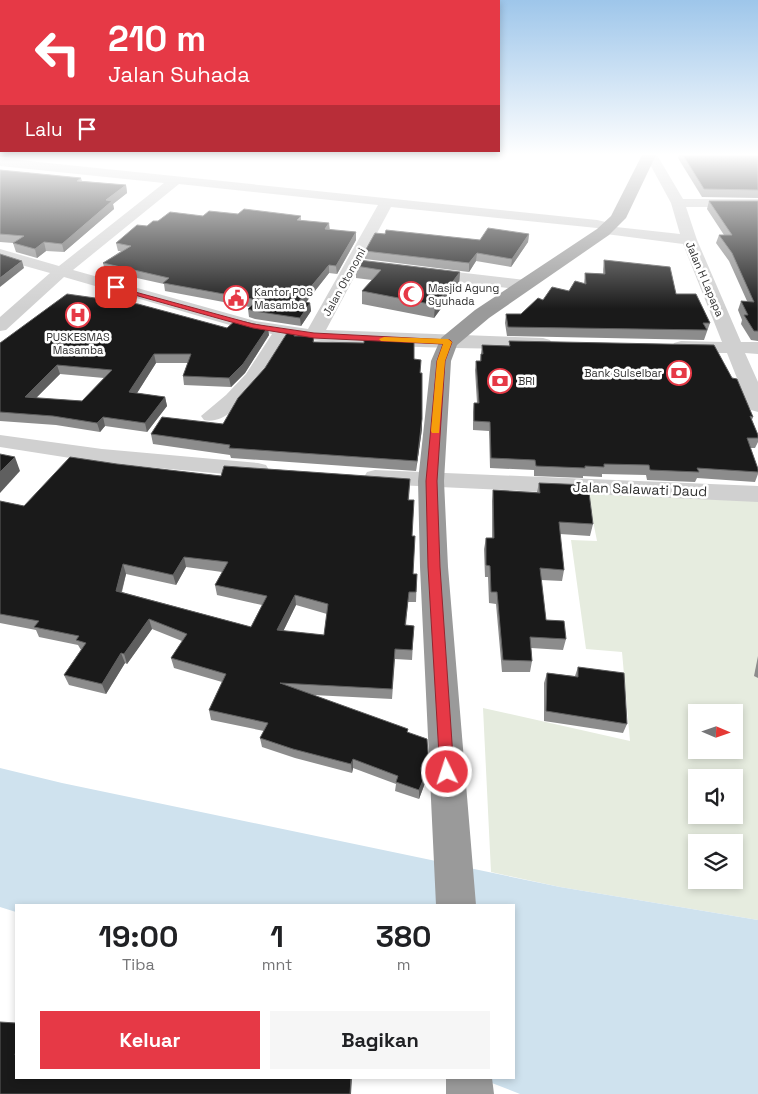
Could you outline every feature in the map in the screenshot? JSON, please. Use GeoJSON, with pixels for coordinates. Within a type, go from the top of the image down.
{"type":"FeatureCollection","features":[{"type":"Feature","properties":{"kind":"highway"},"geometry":{"type":"LineString","coordinates":[[456,904],[434,567],[432,481],[441,361],[448,342],[482,314],[606,230],[618,218],[624,206]]}},
{"type":"Feature","properties":{"kind":"highway"},"geometry":{"type":"LineString","coordinates":[[469,1079],[470,1094]]}},
{"type":"Feature","properties":{"kind":"street"},"geometry":{"type":"LineString","coordinates":[[0,326],[62,271],[144,206]]}},
{"type":"Feature","properties":{"kind":"street"},"geometry":{"type":"LineString","coordinates":[[386,206],[689,240]]}},
{"type":"Feature","properties":{"kind":"street","name":"Jalan Otonomi"},"geometry":{"type":"LineString","coordinates":[[314,335],[386,206]]}},
{"type":"Feature","properties":{"kind":"street","name":"Jalan H Lapapa"},"geometry":{"type":"LineString","coordinates":[[679,206],[689,240],[734,348]]}},
{"type":"Feature","properties":{"kind":"street"},"geometry":{"type":"LineString","coordinates":[[0,254],[243,324],[314,335],[448,342],[558,345]]}},
{"type":"Feature","properties":{"kind":"street"},"geometry":{"type":"LineString","coordinates":[[353,265],[525,285]]}},
{"type":"Feature","properties":{"kind":"street"},"geometry":{"type":"LineString","coordinates":[[211,416],[222,410],[246,387],[276,345],[283,330]]}},
{"type":"Feature","properties":{"kind":"street"},"geometry":{"type":"LineString","coordinates":[[666,347],[758,348]]}},
{"type":"Feature","properties":{"kind":"street"},"geometry":{"type":"LineString","coordinates":[[734,348],[758,406]]}},
{"type":"Feature","properties":{"kind":"street"},"geometry":{"type":"LineString","coordinates":[[0,440],[102,456],[278,471]]}},
{"type":"Feature","properties":{"kind":"street","name":"Jalan Salawati Daud"},"geometry":{"type":"LineString","coordinates":[[355,476],[432,481],[758,494]]}},
{"type":"Feature","properties":{"kind":"shaded area"},"geometry":{"type":"Polygon","coordinates":[[[587,490],[758,496],[758,920],[560,887],[491,872],[483,708],[630,741],[622,652],[586,649],[571,540],[597,541],[587,490]]]}},
{"type":"Feature","properties":{"kind":"water"},"geometry":{"type":"Polygon","coordinates":[[[0,768],[62,783],[560,887],[758,920],[758,1094],[520,1094],[482,1079],[515,1079],[515,904],[15,904],[15,912],[0,907],[0,768]]]}},
{"type":"Feature","properties":{"kind":"building"},"geometry":{"type":"Polygon","coordinates":[[[0,206],[106,206],[62,244],[44,242],[35,249],[13,243],[24,236],[0,234],[0,206]]]}},
{"type":"Feature","properties":{"kind":"building"},"geometry":{"type":"Polygon","coordinates":[[[712,206],[758,206],[758,331],[754,331],[744,315],[748,315],[741,301],[754,302],[732,253],[719,235],[732,235],[712,206]]]}},
{"type":"Feature","properties":{"kind":"building"},"geometry":{"type":"Polygon","coordinates":[[[244,209],[301,216],[297,220],[329,223],[325,229],[356,232],[336,266],[329,265],[299,301],[310,303],[300,318],[248,309],[257,300],[163,283],[169,278],[103,263],[131,246],[116,243],[137,225],[147,226],[170,212],[203,216],[209,211],[238,214],[244,209]]]}},
{"type":"Feature","properties":{"kind":"building"},"geometry":{"type":"Polygon","coordinates":[[[488,228],[529,234],[512,259],[477,253],[469,263],[365,251],[375,233],[385,234],[386,230],[480,240],[488,228]]]}},
{"type":"Feature","properties":{"kind":"building"},"geometry":{"type":"Polygon","coordinates":[[[0,254],[22,261],[0,278],[0,254]]]}},
{"type":"Feature","properties":{"kind":"building"},"geometry":{"type":"Polygon","coordinates":[[[359,260],[460,272],[435,305],[362,291],[381,270],[356,266],[359,260]]]}},
{"type":"Feature","properties":{"kind":"building"},"geometry":{"type":"Polygon","coordinates":[[[604,260],[670,267],[676,294],[696,294],[710,323],[703,323],[707,330],[508,327],[506,314],[521,314],[538,298],[543,300],[552,287],[569,291],[575,281],[586,284],[585,273],[605,274],[604,260]]]}},
{"type":"Feature","properties":{"kind":"building"},"geometry":{"type":"Polygon","coordinates":[[[67,294],[138,304],[227,328],[236,320],[268,327],[243,364],[229,378],[183,376],[191,354],[154,354],[129,392],[165,397],[145,423],[103,417],[97,423],[53,416],[0,412],[0,343],[67,294]],[[57,365],[25,397],[82,401],[112,370],[57,365]]]}},
{"type":"Feature","properties":{"kind":"building"},"geometry":{"type":"Polygon","coordinates":[[[289,330],[291,330],[290,332],[295,332],[294,336],[314,336],[313,342],[364,343],[364,339],[414,340],[414,359],[421,360],[420,373],[422,373],[422,419],[417,461],[229,448],[230,445],[151,434],[162,417],[223,424],[238,398],[265,368],[289,330]]]}},
{"type":"Feature","properties":{"kind":"building"},"geometry":{"type":"Polygon","coordinates":[[[509,341],[714,345],[732,378],[737,379],[753,417],[750,416],[758,438],[747,438],[758,472],[697,468],[699,472],[650,470],[649,465],[604,464],[604,467],[585,466],[585,468],[536,466],[535,460],[491,458],[490,422],[474,421],[474,403],[479,403],[476,361],[481,361],[481,354],[483,354],[482,345],[510,346],[509,341]]]}},
{"type":"Feature","properties":{"kind":"building"},"geometry":{"type":"Polygon","coordinates":[[[0,454],[15,457],[0,472],[0,454]]]}},
{"type":"Feature","properties":{"kind":"building"},"geometry":{"type":"Polygon","coordinates":[[[70,457],[221,476],[224,466],[410,479],[408,500],[414,500],[412,536],[415,536],[413,574],[417,574],[416,592],[409,592],[405,625],[414,626],[412,650],[395,649],[392,689],[280,683],[408,729],[407,732],[427,739],[429,766],[419,790],[396,782],[398,776],[353,759],[351,764],[293,749],[260,738],[268,723],[209,710],[226,674],[171,658],[187,634],[149,619],[124,654],[121,653],[102,684],[64,675],[86,643],[76,640],[79,636],[34,627],[39,621],[0,614],[0,501],[24,506],[70,457]],[[184,557],[173,575],[123,564],[116,591],[251,627],[267,596],[215,585],[228,562],[184,557]],[[295,595],[277,630],[324,635],[328,604],[295,595]]]}},
{"type":"Feature","properties":{"kind":"building"},"geometry":{"type":"Polygon","coordinates":[[[539,483],[588,485],[593,524],[559,522],[564,570],[540,568],[546,620],[564,621],[566,639],[530,637],[532,661],[503,660],[497,592],[491,592],[490,566],[486,565],[486,538],[494,538],[493,490],[540,493],[539,483]]]}},
{"type":"Feature","properties":{"kind":"building"},"geometry":{"type":"Polygon","coordinates":[[[578,667],[624,673],[627,724],[546,711],[547,673],[578,677],[578,667]]]}},
{"type":"Feature","properties":{"kind":"building"},"geometry":{"type":"Polygon","coordinates":[[[0,1022],[15,1023],[15,1079],[351,1079],[350,1094],[0,1094],[0,1022]]]}},
{"type":"Feature","properties":{"kind":"slow traffic"},"geometry":{"type":"LineString","coordinates":[[384,339],[448,342],[441,361],[436,431]]}},
{"type":"Feature","properties":{"kind":"place","name":"Masjid Agung Syuhada"},"geometry":{"type":"Point","coordinates":[411,294]}},
{"type":"Feature","properties":{"kind":"place","name":"Kantor POS Masamba"},"geometry":{"type":"Point","coordinates":[236,298]}},
{"type":"Feature","properties":{"kind":"place","name":"PUSKESMAS Masamba"},"geometry":{"type":"Point","coordinates":[78,315]}},
{"type":"Feature","properties":{"kind":"place","name":"Bank Sulselbar"},"geometry":{"type":"Point","coordinates":[679,373]}},
{"type":"Feature","properties":{"kind":"place","name":"BRI"},"geometry":{"type":"Point","coordinates":[500,381]}},
{"type":"Feature","properties":{"kind":"route"},"geometry":{"type":"LineString","coordinates":[[116,287],[253,326],[314,335],[448,342],[441,361],[432,481],[434,567],[447,772]]}}]}
